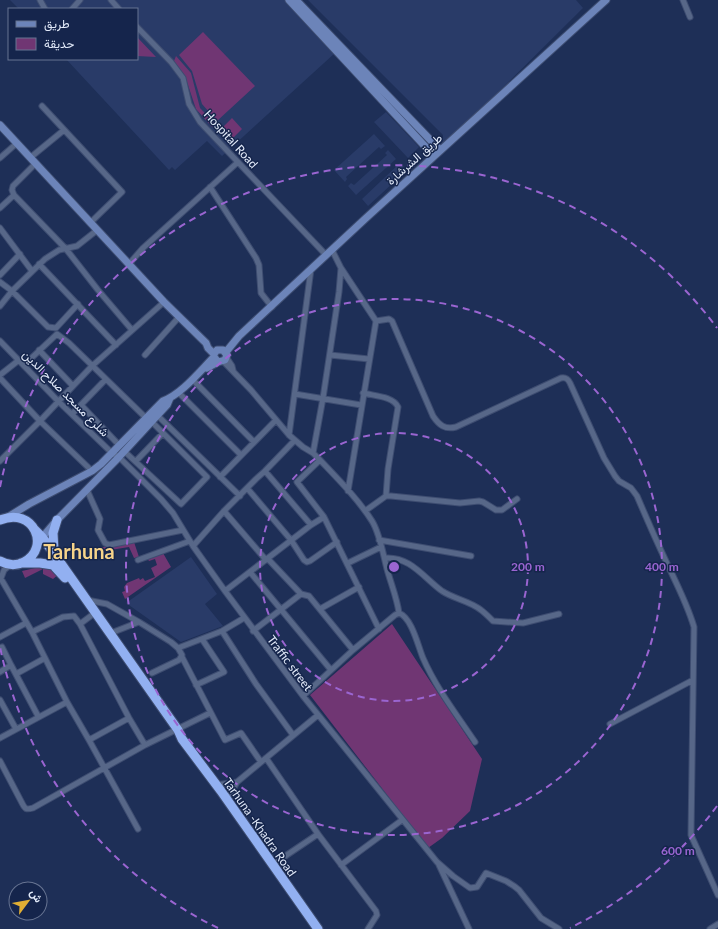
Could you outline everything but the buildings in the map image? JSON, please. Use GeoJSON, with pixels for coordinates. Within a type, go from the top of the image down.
{"type":"FeatureCollection","features":[{"type":"Feature","properties":{"kind":"highway"},"geometry":{"type":"LineString","coordinates":[[4,518],[14,516],[31,524],[37,536],[55,555],[111,633],[176,731]]}},
{"type":"Feature","properties":{"kind":"highway"},"geometry":{"type":"LineString","coordinates":[[55,555],[53,533],[57,520]]}},
{"type":"Feature","properties":{"kind":"highway"},"geometry":{"type":"LineString","coordinates":[[21,563],[32,556],[40,540]]}},
{"type":"Feature","properties":{"kind":"highway"},"geometry":{"type":"LineString","coordinates":[[4,563],[40,563],[54,565],[176,731]]}},
{"type":"Feature","properties":{"kind":"highway","name":"Tarhuna -Khadra Road"},"geometry":{"type":"LineString","coordinates":[[176,731],[227,800],[318,929]]}},
{"type":"Feature","properties":{"kind":"street"},"geometry":{"type":"LineString","coordinates":[[73,8],[80,0]]}},
{"type":"Feature","properties":{"kind":"street"},"geometry":{"type":"LineString","coordinates":[[110,0],[118,8]]}},
{"type":"Feature","properties":{"kind":"street"},"geometry":{"type":"LineString","coordinates":[[289,0],[434,156]]}},
{"type":"Feature","properties":{"kind":"street"},"geometry":{"type":"LineString","coordinates":[[296,0],[440,150]]}},
{"type":"Feature","properties":{"kind":"street","name":"طريق الشرشارة"},"geometry":{"type":"LineString","coordinates":[[220,355],[272,307],[311,268],[606,0]]}},
{"type":"Feature","properties":{"kind":"street"},"geometry":{"type":"LineString","coordinates":[[683,0],[690,17]]}},
{"type":"Feature","properties":{"kind":"street","name":"Hospital Road"},"geometry":{"type":"LineString","coordinates":[[138,28],[171,62],[183,78],[189,104],[200,122],[329,253],[341,268],[376,321]]}},
{"type":"Feature","properties":{"kind":"street"},"geometry":{"type":"LineString","coordinates":[[42,106],[122,192],[90,223]]}},
{"type":"Feature","properties":{"kind":"street"},"geometry":{"type":"LineString","coordinates":[[0,125],[31,157],[96,231],[164,302],[206,343],[208,348],[220,355],[230,369],[233,370],[251,390],[289,435],[314,452],[365,511],[373,524],[385,558],[397,602],[398,614]]}},
{"type":"Feature","properties":{"kind":"street"},"geometry":{"type":"LineString","coordinates":[[31,157],[64,130]]}},
{"type":"Feature","properties":{"kind":"street"},"geometry":{"type":"LineString","coordinates":[[0,158],[17,143]]}},
{"type":"Feature","properties":{"kind":"street"},"geometry":{"type":"LineString","coordinates":[[129,264],[143,248],[238,162]]}},
{"type":"Feature","properties":{"kind":"street"},"geometry":{"type":"LineString","coordinates":[[36,163],[13,186],[12,190],[14,194],[66,249],[132,330]]}},
{"type":"Feature","properties":{"kind":"street"},"geometry":{"type":"LineString","coordinates":[[210,187],[256,258],[261,293],[272,307]]}},
{"type":"Feature","properties":{"kind":"street"},"geometry":{"type":"LineString","coordinates":[[0,208],[14,194]]}},
{"type":"Feature","properties":{"kind":"street"},"geometry":{"type":"LineString","coordinates":[[0,228],[32,271]]}},
{"type":"Feature","properties":{"kind":"street"},"geometry":{"type":"LineString","coordinates":[[0,306],[12,291],[39,264],[54,253],[77,246],[96,231]]}},
{"type":"Feature","properties":{"kind":"street"},"geometry":{"type":"LineString","coordinates":[[0,275],[20,254]]}},
{"type":"Feature","properties":{"kind":"street"},"geometry":{"type":"LineString","coordinates":[[39,264],[116,345]]}},
{"type":"Feature","properties":{"kind":"street"},"geometry":{"type":"LineString","coordinates":[[289,435],[311,268]]}},
{"type":"Feature","properties":{"kind":"street"},"geometry":{"type":"LineString","coordinates":[[314,452],[324,398],[341,268]]}},
{"type":"Feature","properties":{"kind":"street"},"geometry":{"type":"LineString","coordinates":[[0,282],[12,291],[48,327],[51,328],[56,328],[78,304]]}},
{"type":"Feature","properties":{"kind":"street"},"geometry":{"type":"LineString","coordinates":[[0,461],[59,402],[92,366],[164,302]]}},
{"type":"Feature","properties":{"kind":"street"},"geometry":{"type":"LineString","coordinates":[[145,355],[179,317]]}},
{"type":"Feature","properties":{"kind":"street"},"geometry":{"type":"LineString","coordinates":[[348,491],[376,321],[392,321],[433,416],[441,426],[446,428],[456,427],[561,378],[564,377],[568,379],[604,458],[619,481],[631,488],[637,496],[684,599],[694,627],[691,835],[718,895]]}},
{"type":"Feature","properties":{"kind":"street"},"geometry":{"type":"LineString","coordinates":[[24,365],[57,334],[69,343],[207,477],[181,504],[122,448],[81,405]]}},
{"type":"Feature","properties":{"kind":"street","name":"شلرع مسجد صلاح الدين"},"geometry":{"type":"LineString","coordinates":[[0,341],[59,402],[112,453],[119,457]]}},
{"type":"Feature","properties":{"kind":"street"},"geometry":{"type":"LineString","coordinates":[[39,350],[73,386]]}},
{"type":"Feature","properties":{"kind":"street"},"geometry":{"type":"LineString","coordinates":[[330,354],[369,360]]}},
{"type":"Feature","properties":{"kind":"street"},"geometry":{"type":"LineString","coordinates":[[4,518],[92,471],[112,453],[122,448],[149,420],[163,401],[178,392],[220,355]]}},
{"type":"Feature","properties":{"kind":"street"},"geometry":{"type":"LineString","coordinates":[[19,360],[0,376],[40,421],[92,471]]}},
{"type":"Feature","properties":{"kind":"street"},"geometry":{"type":"LineString","coordinates":[[72,414],[106,379]]}},
{"type":"Feature","properties":{"kind":"street"},"geometry":{"type":"LineString","coordinates":[[192,379],[254,442]]}},
{"type":"Feature","properties":{"kind":"street"},"geometry":{"type":"LineString","coordinates":[[178,392],[241,455]]}},
{"type":"Feature","properties":{"kind":"street"},"geometry":{"type":"LineString","coordinates":[[363,393],[392,400],[398,407],[388,469],[386,496]]}},
{"type":"Feature","properties":{"kind":"street"},"geometry":{"type":"LineString","coordinates":[[295,394],[361,405]]}},
{"type":"Feature","properties":{"kind":"street"},"geometry":{"type":"LineString","coordinates":[[149,420],[157,415],[167,405],[170,398]]}},
{"type":"Feature","properties":{"kind":"street"},"geometry":{"type":"LineString","coordinates":[[157,415],[240,496]]}},
{"type":"Feature","properties":{"kind":"street"},"geometry":{"type":"LineString","coordinates":[[220,477],[276,420]]}},
{"type":"Feature","properties":{"kind":"street"},"geometry":{"type":"LineString","coordinates":[[136,461],[163,433]]}},
{"type":"Feature","properties":{"kind":"street"},"geometry":{"type":"LineString","coordinates":[[138,560],[191,544],[295,440]]}},
{"type":"Feature","properties":{"kind":"street"},"geometry":{"type":"LineString","coordinates":[[40,540],[57,520],[119,457],[122,448]]}},
{"type":"Feature","properties":{"kind":"street","name":"Traffic street"},"geometry":{"type":"LineString","coordinates":[[119,457],[173,513],[191,544],[224,591],[303,696],[437,862],[470,888],[477,887],[486,873],[506,881],[519,890],[541,918],[559,929]]}},
{"type":"Feature","properties":{"kind":"street"},"geometry":{"type":"LineString","coordinates":[[320,460],[297,482],[324,517],[348,563],[379,629]]}},
{"type":"Feature","properties":{"kind":"street"},"geometry":{"type":"LineString","coordinates":[[265,471],[310,525]]}},
{"type":"Feature","properties":{"kind":"street"},"geometry":{"type":"LineString","coordinates":[[248,488],[291,540],[304,560],[307,562],[337,542]]}},
{"type":"Feature","properties":{"kind":"street"},"geometry":{"type":"LineString","coordinates":[[87,490],[98,512],[100,519],[98,530],[104,543],[110,545],[183,530]]}},
{"type":"Feature","properties":{"kind":"street"},"geometry":{"type":"LineString","coordinates":[[365,511],[386,496],[460,503],[479,501],[496,510],[502,510],[517,499]]}},
{"type":"Feature","properties":{"kind":"street"},"geometry":{"type":"LineString","coordinates":[[224,511],[300,594],[309,596],[353,650]]}},
{"type":"Feature","properties":{"kind":"street"},"geometry":{"type":"LineString","coordinates":[[224,591],[310,525],[324,517]]}},
{"type":"Feature","properties":{"kind":"street"},"geometry":{"type":"LineString","coordinates":[[379,540],[471,556]]}},
{"type":"Feature","properties":{"kind":"street"},"geometry":{"type":"LineString","coordinates":[[348,563],[381,547]]}},
{"type":"Feature","properties":{"kind":"street"},"geometry":{"type":"LineString","coordinates":[[385,558],[393,557],[400,559],[416,569],[443,591],[482,610],[493,621],[522,623],[559,614]]}},
{"type":"Feature","properties":{"kind":"street"},"geometry":{"type":"LineString","coordinates":[[4,563],[4,570],[0,577],[32,632],[67,702],[138,829]]}},
{"type":"Feature","properties":{"kind":"street"},"geometry":{"type":"LineString","coordinates":[[250,572],[331,670]]}},
{"type":"Feature","properties":{"kind":"street"},"geometry":{"type":"LineString","coordinates":[[320,609],[359,587]]}},
{"type":"Feature","properties":{"kind":"street"},"geometry":{"type":"LineString","coordinates":[[254,631],[300,594]]}},
{"type":"Feature","properties":{"kind":"street"},"geometry":{"type":"LineString","coordinates":[[87,600],[107,604],[139,622],[178,648],[225,740],[241,733],[264,760],[376,911],[376,918],[368,929]]}},
{"type":"Feature","properties":{"kind":"street"},"geometry":{"type":"LineString","coordinates":[[303,696],[353,650],[398,614]]}},
{"type":"Feature","properties":{"kind":"street"},"geometry":{"type":"LineString","coordinates":[[398,614],[402,614],[408,622],[414,632],[423,658],[430,672],[475,742]]}},
{"type":"Feature","properties":{"kind":"street"},"geometry":{"type":"LineString","coordinates":[[80,624],[92,615]]}},
{"type":"Feature","properties":{"kind":"street"},"geometry":{"type":"LineString","coordinates":[[32,632],[63,617],[74,616],[80,624],[129,718],[145,745]]}},
{"type":"Feature","properties":{"kind":"street"},"geometry":{"type":"LineString","coordinates":[[178,648],[222,631],[244,618]]}},
{"type":"Feature","properties":{"kind":"street"},"geometry":{"type":"LineString","coordinates":[[111,633],[139,622]]}},
{"type":"Feature","properties":{"kind":"street"},"geometry":{"type":"LineString","coordinates":[[0,637],[26,623]]}},
{"type":"Feature","properties":{"kind":"street"},"geometry":{"type":"LineString","coordinates":[[222,631],[256,684],[294,735]]}},
{"type":"Feature","properties":{"kind":"street"},"geometry":{"type":"LineString","coordinates":[[196,685],[224,672],[202,639]]}},
{"type":"Feature","properties":{"kind":"street"},"geometry":{"type":"LineString","coordinates":[[0,647],[38,716]]}},
{"type":"Feature","properties":{"kind":"street"},"geometry":{"type":"LineString","coordinates":[[16,674],[45,658]]}},
{"type":"Feature","properties":{"kind":"street"},"geometry":{"type":"LineString","coordinates":[[152,673],[182,658]]}},
{"type":"Feature","properties":{"kind":"street"},"geometry":{"type":"LineString","coordinates":[[0,672],[11,665]]}},
{"type":"Feature","properties":{"kind":"street"},"geometry":{"type":"LineString","coordinates":[[610,724],[693,680]]}},
{"type":"Feature","properties":{"kind":"street"},"geometry":{"type":"LineString","coordinates":[[0,700],[16,729]]}},
{"type":"Feature","properties":{"kind":"street"},"geometry":{"type":"LineString","coordinates":[[0,738],[38,716],[67,702]]}},
{"type":"Feature","properties":{"kind":"street"},"geometry":{"type":"LineString","coordinates":[[0,761],[22,803],[28,810],[145,745],[210,713]]}},
{"type":"Feature","properties":{"kind":"street"},"geometry":{"type":"LineString","coordinates":[[227,800],[237,782],[318,715]]}},
{"type":"Feature","properties":{"kind":"street"},"geometry":{"type":"LineString","coordinates":[[89,740],[129,718]]}},
{"type":"Feature","properties":{"kind":"street"},"geometry":{"type":"LineString","coordinates":[[216,785],[237,782]]}},
{"type":"Feature","properties":{"kind":"street"},"geometry":{"type":"LineString","coordinates":[[341,865],[402,820]]}},
{"type":"Feature","properties":{"kind":"street"},"geometry":{"type":"LineString","coordinates":[[272,865],[318,834]]}},
{"type":"Feature","properties":{"kind":"street"},"geometry":{"type":"LineString","coordinates":[[437,862],[469,929]]}},
{"type":"Feature","properties":{"kind":"street"},"geometry":{"type":"LineString","coordinates":[[710,929],[718,924]]}},
{"type":"Feature","properties":{"kind":"shaded area"},"geometry":{"type":"Polygon","coordinates":[[[10,0],[285,0],[335,53],[222,156],[207,141],[175,170],[172,167],[169,170],[67,60],[138,60],[138,8],[18,8],[10,0]]]}},
{"type":"Feature","properties":{"kind":"shaded area"},"geometry":{"type":"Polygon","coordinates":[[[308,0],[576,0],[583,8],[442,148],[443,135],[308,0]]]}},
{"type":"Feature","properties":{"kind":"shaded area"},"geometry":{"type":"Polygon","coordinates":[[[386,112],[419,147],[408,158],[374,122],[386,112]]]}},
{"type":"Feature","properties":{"kind":"shaded area"},"geometry":{"type":"Polygon","coordinates":[[[374,134],[385,146],[381,149],[379,147],[346,177],[347,179],[345,182],[334,170],[374,134]]]}},
{"type":"Feature","properties":{"kind":"shaded area"},"geometry":{"type":"Polygon","coordinates":[[[388,150],[396,159],[356,195],[348,186],[351,183],[354,185],[387,155],[385,153],[388,150]]]}},
{"type":"Feature","properties":{"kind":"shaded area"},"geometry":{"type":"Polygon","coordinates":[[[400,163],[407,170],[368,206],[362,199],[400,163]]]}},
{"type":"Feature","properties":{"kind":"shaded area"},"geometry":{"type":"Polygon","coordinates":[[[191,557],[217,594],[205,604],[223,626],[181,642],[126,603],[191,557]]]}},
{"type":"Feature","properties":{"kind":"green space"},"geometry":{"type":"Polygon","coordinates":[[[203,32],[255,86],[217,121],[202,104],[192,71],[179,55],[203,32]]]}},
{"type":"Feature","properties":{"kind":"green space"},"geometry":{"type":"Polygon","coordinates":[[[138,38],[156,57],[138,56],[138,38]]]}},
{"type":"Feature","properties":{"kind":"green space"},"geometry":{"type":"Polygon","coordinates":[[[176,56],[191,73],[200,108],[215,124],[212,127],[196,109],[185,76],[174,61],[176,56]]]}},
{"type":"Feature","properties":{"kind":"green space"},"geometry":{"type":"Polygon","coordinates":[[[232,118],[242,129],[233,138],[222,128],[232,118]]]}},
{"type":"Feature","properties":{"kind":"green space"},"geometry":{"type":"Polygon","coordinates":[[[134,542],[139,557],[134,558],[129,547],[98,552],[98,548],[134,542]]]}},
{"type":"Feature","properties":{"kind":"green space"},"geometry":{"type":"Polygon","coordinates":[[[163,553],[171,567],[125,599],[122,592],[125,591],[124,587],[127,583],[139,578],[140,580],[143,578],[145,581],[155,577],[151,568],[157,565],[155,559],[149,561],[147,558],[155,557],[163,553]]]}},
{"type":"Feature","properties":{"kind":"green space"},"geometry":{"type":"Polygon","coordinates":[[[44,566],[59,574],[53,579],[43,574],[43,569],[25,578],[22,571],[44,566]]]}},
{"type":"Feature","properties":{"kind":"green space"},"geometry":{"type":"Polygon","coordinates":[[[392,624],[482,759],[470,811],[442,838],[428,848],[310,695],[392,624]]]}},
{"type":"Feature","properties":{"kind":"district","name":"Tarhuna"},"geometry":{"type":"Point","coordinates":[79,551]}}]}
